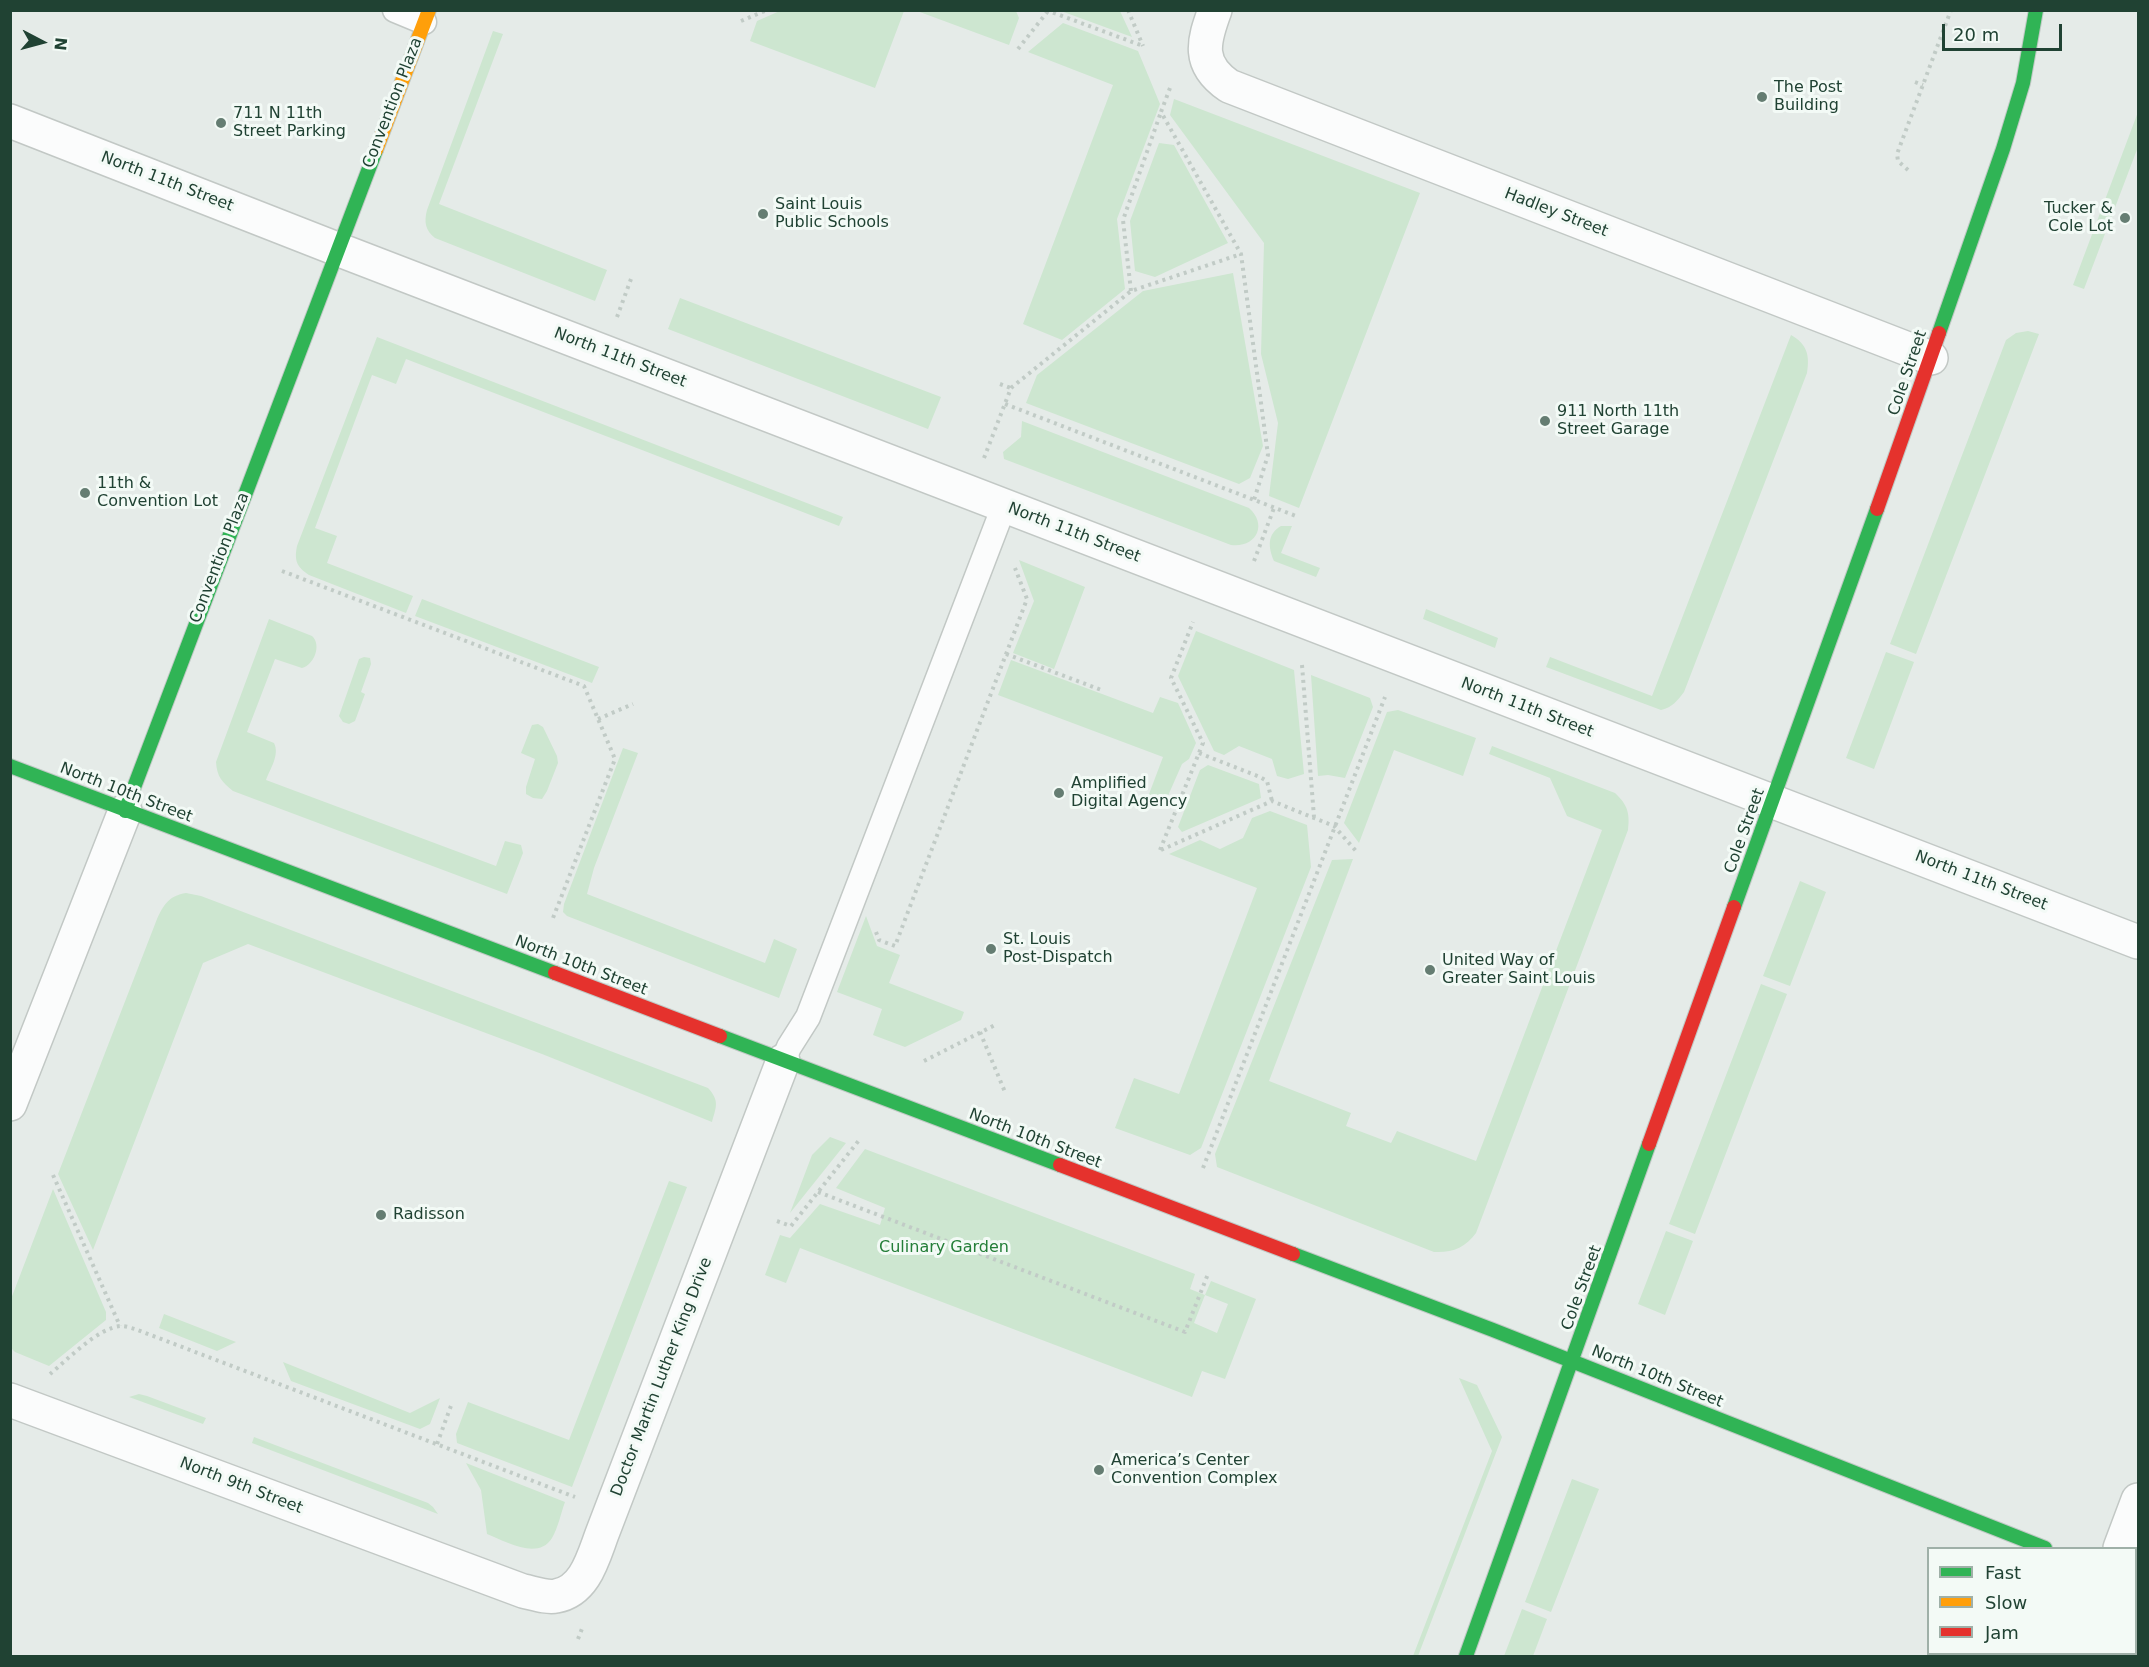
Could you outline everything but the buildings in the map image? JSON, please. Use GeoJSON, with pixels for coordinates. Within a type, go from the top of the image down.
{"type":"FeatureCollection","features":[{"type":"Feature","properties":{"kind":"street","name":"Hadley Street"},"geometry":{"type":"LineString","coordinates":[[1215,10],[1204,45],[1207,63],[1216,78],[1229,86],[1931,358]]}},
{"type":"Feature","properties":{"kind":"street","name":"Cole Street"},"geometry":{"type":"LineString","coordinates":[[1466,1656],[1931,358],[2003,149],[2023,83],[2036,10]]}},
{"type":"Feature","properties":{"kind":"street","name":"Convention Plaza"},"geometry":{"type":"LineString","coordinates":[[10,1104],[125,811],[427,16]]}},
{"type":"Feature","properties":{"kind":"street","name":"North 11th Street"},"geometry":{"type":"LineString","coordinates":[[10,121],[1773,803],[2139,942]]}},
{"type":"Feature","properties":{"kind":"street","name":"North 10th Street"},"geometry":{"type":"LineString","coordinates":[[10,766],[1573,1361],[2042,1547]]}},
{"type":"Feature","properties":{"kind":"street","name":"Doctor Martin Luther King Drive"},"geometry":{"type":"LineString","coordinates":[[472,1573],[524,1591],[555,1597],[576,1588],[585,1574],[783,1061]]}},
{"type":"Feature","properties":{"kind":"street","name":"North 9th Street"},"geometry":{"type":"LineString","coordinates":[[10,1400],[472,1573]]}},
{"type":"Feature","properties":{"kind":"street"},"geometry":{"type":"LineString","coordinates":[[2120,1547],[2139,1500]]}},
{"type":"Feature","properties":{"kind":"lane"},"geometry":{"type":"LineString","coordinates":[[395,10],[427,16]]}},
{"type":"Feature","properties":{"kind":"lane"},"geometry":{"type":"LineString","coordinates":[[783,1061],[808,1017],[1004,506]]}},
{"type":"Feature","properties":{"kind":"path"},"geometry":{"type":"LineString","coordinates":[[750,18],[753,10]]}},
{"type":"Feature","properties":{"kind":"path"},"geometry":{"type":"LineString","coordinates":[[741,21],[767,10]]}},
{"type":"Feature","properties":{"kind":"path"},"geometry":{"type":"LineString","coordinates":[[1018,49],[1047,11],[1143,46],[1128,10]]}},
{"type":"Feature","properties":{"kind":"path"},"geometry":{"type":"LineString","coordinates":[[1908,170],[1898,161],[1897,154],[1952,10]]}},
{"type":"Feature","properties":{"kind":"path"},"geometry":{"type":"LineString","coordinates":[[1915,82],[1923,85]]}},
{"type":"Feature","properties":{"kind":"path"},"geometry":{"type":"LineString","coordinates":[[1131,291],[1123,220],[1170,88]]}},
{"type":"Feature","properties":{"kind":"path"},"geometry":{"type":"LineString","coordinates":[[1161,112],[1241,254],[1268,455],[1254,500]]}},
{"type":"Feature","properties":{"kind":"path"},"geometry":{"type":"LineString","coordinates":[[984,458],[1011,388],[1131,291],[1241,254]]}},
{"type":"Feature","properties":{"kind":"path"},"geometry":{"type":"LineString","coordinates":[[616,317],[631,279]]}},
{"type":"Feature","properties":{"kind":"path"},"geometry":{"type":"LineString","coordinates":[[1000,384],[1011,388]]}},
{"type":"Feature","properties":{"kind":"path"},"geometry":{"type":"LineString","coordinates":[[1005,404],[1296,516]]}},
{"type":"Feature","properties":{"kind":"path"},"geometry":{"type":"LineString","coordinates":[[1254,561],[1274,508]]}},
{"type":"Feature","properties":{"kind":"path"},"geometry":{"type":"LineString","coordinates":[[875,931],[879,940],[895,946],[1027,599],[1012,561]]}},
{"type":"Feature","properties":{"kind":"path"},"geometry":{"type":"LineString","coordinates":[[282,571],[584,686],[615,759],[553,918]]}},
{"type":"Feature","properties":{"kind":"path"},"geometry":{"type":"LineString","coordinates":[[1193,622],[1171,678],[1203,743],[1160,850],[1272,801],[1334,826],[1356,851]]}},
{"type":"Feature","properties":{"kind":"path"},"geometry":{"type":"LineString","coordinates":[[1006,654],[1104,691]]}},
{"type":"Feature","properties":{"kind":"path"},"geometry":{"type":"LineString","coordinates":[[1302,665],[1314,817]]}},
{"type":"Feature","properties":{"kind":"path"},"geometry":{"type":"LineString","coordinates":[[1203,1168],[1385,697]]}},
{"type":"Feature","properties":{"kind":"path"},"geometry":{"type":"LineString","coordinates":[[598,719],[633,704]]}},
{"type":"Feature","properties":{"kind":"path"},"geometry":{"type":"LineString","coordinates":[[1199,753],[1267,781],[1272,801]]}},
{"type":"Feature","properties":{"kind":"path"},"geometry":{"type":"LineString","coordinates":[[924,1061],[997,1024]]}},
{"type":"Feature","properties":{"kind":"path"},"geometry":{"type":"LineString","coordinates":[[980,1032],[1005,1092]]}},
{"type":"Feature","properties":{"kind":"path"},"geometry":{"type":"LineString","coordinates":[[777,1221],[791,1226],[860,1139]]}},
{"type":"Feature","properties":{"kind":"path"},"geometry":{"type":"LineString","coordinates":[[53,1175],[120,1326]]}},
{"type":"Feature","properties":{"kind":"path"},"geometry":{"type":"LineString","coordinates":[[818,1192],[1185,1332],[1208,1274]]}},
{"type":"Feature","properties":{"kind":"path"},"geometry":{"type":"LineString","coordinates":[[50,1374],[86,1344],[105,1332],[120,1326],[135,1329],[575,1497]]}},
{"type":"Feature","properties":{"kind":"path"},"geometry":{"type":"LineString","coordinates":[[437,1444],[452,1403]]}},
{"type":"Feature","properties":{"kind":"path"},"geometry":{"type":"LineString","coordinates":[[578,1639],[583,1626]]}},
{"type":"Feature","properties":{"kind":"green space"},"geometry":{"type":"Polygon","coordinates":[[[782,10],[904,11],[875,88],[750,41],[757,21],[782,10]]]}},
{"type":"Feature","properties":{"kind":"green space"},"geometry":{"type":"Polygon","coordinates":[[[917,11],[1016,11],[1019,18],[1009,45],[917,11]]]}},
{"type":"Feature","properties":{"kind":"green space"},"geometry":{"type":"Polygon","coordinates":[[[1061,11],[1120,11],[1132,37],[1061,11]]]}},
{"type":"Feature","properties":{"kind":"green space"},"geometry":{"type":"Polygon","coordinates":[[[1063,23],[1138,51],[1160,104],[1117,219],[1125,289],[1062,340],[1023,324],[1113,85],[1028,52],[1063,23]]]}},
{"type":"Feature","properties":{"kind":"green space"},"geometry":{"type":"Polygon","coordinates":[[[493,31],[503,34],[439,204],[607,270],[595,301],[435,238],[427,229],[427,210],[493,31]]]}},
{"type":"Feature","properties":{"kind":"green space"},"geometry":{"type":"Polygon","coordinates":[[[1174,99],[1420,193],[1299,508],[1269,496],[1278,423],[1261,354],[1264,243],[1170,115],[1174,99]]]}},
{"type":"Feature","properties":{"kind":"green space"},"geometry":{"type":"Polygon","coordinates":[[[2138,112],[2138,147],[2084,289],[2073,285],[2138,112]]]}},
{"type":"Feature","properties":{"kind":"green space"},"geometry":{"type":"Polygon","coordinates":[[[1159,143],[1174,145],[1228,243],[1155,277],[1135,271],[1130,221],[1159,143]]]}},
{"type":"Feature","properties":{"kind":"green space"},"geometry":{"type":"Polygon","coordinates":[[[1233,273],[1263,446],[1250,478],[1239,484],[1026,403],[1037,375],[1143,291],[1233,273]]]}},
{"type":"Feature","properties":{"kind":"green space"},"geometry":{"type":"Polygon","coordinates":[[[680,298],[941,397],[928,429],[668,329],[680,298]]]}},
{"type":"Feature","properties":{"kind":"green space"},"geometry":{"type":"Polygon","coordinates":[[[2028,331],[2039,334],[1916,654],[1890,644],[2006,340],[2016,333],[2028,331]]]}},
{"type":"Feature","properties":{"kind":"green space"},"geometry":{"type":"Polygon","coordinates":[[[1791,335],[1804,346],[1808,361],[1807,373],[1684,692],[1672,705],[1661,710],[1546,667],[1550,657],[1652,696],[1791,335]]]}},
{"type":"Feature","properties":{"kind":"green space"},"geometry":{"type":"Polygon","coordinates":[[[377,337],[843,517],[839,526],[406,359],[396,384],[372,375],[315,528],[337,536],[327,563],[413,596],[406,613],[309,575],[296,560],[297,546],[377,337]]]}},
{"type":"Feature","properties":{"kind":"green space"},"geometry":{"type":"Polygon","coordinates":[[[1022,421],[1249,508],[1258,521],[1256,534],[1247,543],[1231,545],[1004,459],[1003,452],[1021,437],[1022,421]]]}},
{"type":"Feature","properties":{"kind":"green space"},"geometry":{"type":"Polygon","coordinates":[[[1281,526],[1292,526],[1281,553],[1320,568],[1316,577],[1274,561],[1270,541],[1273,533],[1281,526]]]}},
{"type":"Feature","properties":{"kind":"green space"},"geometry":{"type":"Polygon","coordinates":[[[1019,560],[1085,587],[1054,669],[1013,653],[1034,601],[1019,560]]]}},
{"type":"Feature","properties":{"kind":"green space"},"geometry":{"type":"Polygon","coordinates":[[[422,599],[599,667],[592,683],[415,616],[422,599]]]}},
{"type":"Feature","properties":{"kind":"green space"},"geometry":{"type":"Polygon","coordinates":[[[1426,609],[1498,638],[1495,648],[1423,619],[1426,609]]]}},
{"type":"Feature","properties":{"kind":"green space"},"geometry":{"type":"Polygon","coordinates":[[[269,619],[312,636],[316,649],[313,659],[302,668],[275,659],[247,732],[274,743],[276,748],[272,767],[266,780],[496,866],[505,841],[521,845],[523,853],[507,894],[233,791],[223,782],[216,762],[269,619]]]}},
{"type":"Feature","properties":{"kind":"green space"},"geometry":{"type":"Polygon","coordinates":[[[1196,631],[1294,670],[1304,774],[1288,779],[1277,776],[1272,759],[1239,746],[1224,755],[1214,751],[1178,676],[1196,631]]]}},
{"type":"Feature","properties":{"kind":"green space"},"geometry":{"type":"Polygon","coordinates":[[[1886,652],[1914,662],[1874,769],[1846,758],[1886,652]]]}},
{"type":"Feature","properties":{"kind":"green space"},"geometry":{"type":"Polygon","coordinates":[[[370,658],[371,664],[361,692],[365,694],[355,721],[349,724],[343,722],[339,716],[359,659],[370,658]]]}},
{"type":"Feature","properties":{"kind":"green space"},"geometry":{"type":"Polygon","coordinates":[[[1011,660],[1153,713],[1160,697],[1178,703],[1196,743],[1189,759],[1182,764],[1167,798],[1143,810],[1163,757],[998,695],[1011,660]]]}},
{"type":"Feature","properties":{"kind":"green space"},"geometry":{"type":"Polygon","coordinates":[[[1311,675],[1370,698],[1373,707],[1345,778],[1318,776],[1311,675]]]}},
{"type":"Feature","properties":{"kind":"green space"},"geometry":{"type":"Polygon","coordinates":[[[1398,710],[1476,738],[1463,776],[1394,750],[1359,843],[1344,823],[1387,712],[1398,710]]]}},
{"type":"Feature","properties":{"kind":"green space"},"geometry":{"type":"Polygon","coordinates":[[[538,724],[543,727],[558,763],[542,799],[526,794],[535,759],[521,753],[532,725],[538,724]]]}},
{"type":"Feature","properties":{"kind":"green space"},"geometry":{"type":"Polygon","coordinates":[[[1492,746],[1615,793],[1627,810],[1628,830],[1476,1233],[1458,1248],[1447,1252],[1434,1252],[1217,1167],[1215,1154],[1332,860],[1353,859],[1269,1081],[1351,1113],[1346,1126],[1391,1143],[1397,1131],[1476,1161],[1602,830],[1567,816],[1550,778],[1489,754],[1492,746]]]}},
{"type":"Feature","properties":{"kind":"green space"},"geometry":{"type":"Polygon","coordinates":[[[623,748],[638,753],[594,868],[587,894],[765,963],[774,939],[797,949],[779,998],[567,916],[563,912],[564,904],[623,748]]]}},
{"type":"Feature","properties":{"kind":"green space"},"geometry":{"type":"Polygon","coordinates":[[[1208,765],[1259,784],[1261,798],[1182,832],[1178,827],[1200,770],[1208,765]]]}},
{"type":"Feature","properties":{"kind":"green space"},"geometry":{"type":"Polygon","coordinates":[[[1270,811],[1307,825],[1311,867],[1201,1148],[1190,1155],[1115,1128],[1134,1078],[1179,1094],[1257,888],[1169,854],[1200,840],[1220,849],[1243,838],[1252,818],[1270,811]]]}},
{"type":"Feature","properties":{"kind":"green space"},"geometry":{"type":"Polygon","coordinates":[[[1800,881],[1826,892],[1790,986],[1763,976],[1800,881]]]}},
{"type":"Feature","properties":{"kind":"green space"},"geometry":{"type":"Polygon","coordinates":[[[186,893],[201,896],[708,1088],[716,1101],[712,1122],[542,1054],[248,944],[203,963],[93,1250],[58,1174],[157,919],[168,901],[186,893]]]}},
{"type":"Feature","properties":{"kind":"green space"},"geometry":{"type":"Polygon","coordinates":[[[866,916],[877,946],[900,955],[889,983],[964,1012],[961,1020],[905,1047],[873,1035],[882,1009],[837,992],[866,916]]]}},
{"type":"Feature","properties":{"kind":"green space"},"geometry":{"type":"Polygon","coordinates":[[[1761,984],[1787,994],[1695,1234],[1669,1224],[1761,984]]]}},
{"type":"Feature","properties":{"kind":"green space"},"geometry":{"type":"Polygon","coordinates":[[[830,1137],[846,1143],[790,1213],[812,1155],[830,1137]]]}},
{"type":"Feature","properties":{"kind":"green space","name":"Culinary Garden"},"geometry":{"type":"Polygon","coordinates":[[[865,1149],[1195,1274],[1190,1289],[1205,1295],[1211,1281],[1256,1299],[1225,1379],[1202,1371],[1192,1397],[800,1248],[786,1283],[765,1275],[780,1235],[790,1238],[820,1204],[880,1225],[885,1208],[836,1188],[865,1149]],[[1205,1295],[1194,1323],[1217,1333],[1228,1304],[1205,1295]]]}},
{"type":"Feature","properties":{"kind":"green space"},"geometry":{"type":"Polygon","coordinates":[[[669,1181],[687,1187],[572,1487],[457,1443],[456,1434],[468,1402],[569,1440],[669,1181]]]}},
{"type":"Feature","properties":{"kind":"green space"},"geometry":{"type":"Polygon","coordinates":[[[53,1189],[106,1312],[106,1320],[49,1366],[15,1352],[11,1348],[11,1299],[53,1189]]]}},
{"type":"Feature","properties":{"kind":"green space"},"geometry":{"type":"Polygon","coordinates":[[[1666,1231],[1693,1241],[1665,1315],[1638,1304],[1666,1231]]]}},
{"type":"Feature","properties":{"kind":"green space"},"geometry":{"type":"Polygon","coordinates":[[[164,1314],[236,1342],[217,1351],[159,1328],[164,1314]]]}},
{"type":"Feature","properties":{"kind":"green space"},"geometry":{"type":"Polygon","coordinates":[[[283,1362],[410,1413],[440,1398],[430,1424],[420,1429],[291,1381],[283,1362]]]}},
{"type":"Feature","properties":{"kind":"green space"},"geometry":{"type":"Polygon","coordinates":[[[1459,1378],[1477,1385],[1502,1437],[1418,1656],[1413,1656],[1492,1451],[1459,1378]]]}},
{"type":"Feature","properties":{"kind":"green space"},"geometry":{"type":"Polygon","coordinates":[[[139,1394],[206,1418],[203,1424],[129,1397],[139,1394]]]}},
{"type":"Feature","properties":{"kind":"green space"},"geometry":{"type":"Polygon","coordinates":[[[254,1437],[428,1503],[438,1514],[252,1443],[254,1437]]]}},
{"type":"Feature","properties":{"kind":"green space"},"geometry":{"type":"Polygon","coordinates":[[[466,1463],[565,1502],[558,1525],[546,1545],[530,1549],[487,1534],[481,1490],[466,1463]]]}},
{"type":"Feature","properties":{"kind":"green space"},"geometry":{"type":"Polygon","coordinates":[[[1572,1479],[1599,1489],[1551,1612],[1525,1602],[1572,1479]]]}},
{"type":"Feature","properties":{"kind":"green space"},"geometry":{"type":"Polygon","coordinates":[[[1522,1609],[1547,1619],[1533,1656],[1504,1656],[1522,1609]]]}},
{"type":"Feature","properties":{"kind":"green space"},"geometry":{"type":"Polygon","coordinates":[[[2138,1622],[2138,1656],[2108,1656],[2137,1655],[2138,1622]]]}},
{"type":"Feature","properties":{"kind":"traffic: fast"},"geometry":{"type":"LineString","coordinates":[[1939,333],[2003,149],[2023,83],[2036,10]]}},
{"type":"Feature","properties":{"kind":"traffic: fast"},"geometry":{"type":"LineString","coordinates":[[125,811],[376,150]]}},
{"type":"Feature","properties":{"kind":"traffic: fast"},"geometry":{"type":"LineString","coordinates":[[1734,907],[1877,509]]}},
{"type":"Feature","properties":{"kind":"traffic: fast"},"geometry":{"type":"LineString","coordinates":[[10,766],[555,973]]}},
{"type":"Feature","properties":{"kind":"traffic: fast"},"geometry":{"type":"LineString","coordinates":[[720,1036],[1060,1165]]}},
{"type":"Feature","properties":{"kind":"traffic: fast"},"geometry":{"type":"LineString","coordinates":[[1466,1656],[1649,1144]]}},
{"type":"Feature","properties":{"kind":"traffic: fast"},"geometry":{"type":"LineString","coordinates":[[1293,1254],[1493,1330],[2042,1547]]}},
{"type":"Feature","properties":{"kind":"traffic: slow"},"geometry":{"type":"LineString","coordinates":[[376,150],[429,10]]}},
{"type":"Feature","properties":{"kind":"traffic: jam"},"geometry":{"type":"LineString","coordinates":[[1877,509],[1939,333]]}},
{"type":"Feature","properties":{"kind":"traffic: jam"},"geometry":{"type":"LineString","coordinates":[[1649,1144],[1734,907]]}},
{"type":"Feature","properties":{"kind":"traffic: jam"},"geometry":{"type":"LineString","coordinates":[[555,973],[720,1036]]}},
{"type":"Feature","properties":{"kind":"traffic: jam"},"geometry":{"type":"LineString","coordinates":[[1060,1165],[1293,1254]]}},
{"type":"Feature","properties":{"kind":"place","name":"The Post Building"},"geometry":{"type":"Point","coordinates":[1762,97]}},
{"type":"Feature","properties":{"kind":"place","name":"711 N 11th Street Parking"},"geometry":{"type":"Point","coordinates":[221,123]}},
{"type":"Feature","properties":{"kind":"place","name":"Saint Louis Public Schools"},"geometry":{"type":"Point","coordinates":[763,214]}},
{"type":"Feature","properties":{"kind":"place","name":"Tucker & Cole Lot"},"geometry":{"type":"Point","coordinates":[2125,218]}},
{"type":"Feature","properties":{"kind":"place","name":"911 North 11th Street Garage"},"geometry":{"type":"Point","coordinates":[1545,421]}},
{"type":"Feature","properties":{"kind":"place","name":"11th & Convention Lot"},"geometry":{"type":"Point","coordinates":[85,493]}},
{"type":"Feature","properties":{"kind":"place","name":"Amplified Digital Agency"},"geometry":{"type":"Point","coordinates":[1059,793]}},
{"type":"Feature","properties":{"kind":"place","name":"St. Louis Post-Dispatch"},"geometry":{"type":"Point","coordinates":[991,949]}},
{"type":"Feature","properties":{"kind":"place","name":"United Way of Greater Saint Louis"},"geometry":{"type":"Point","coordinates":[1430,970]}},
{"type":"Feature","properties":{"kind":"place","name":"Radisson"},"geometry":{"type":"Point","coordinates":[381,1215]}},
{"type":"Feature","properties":{"kind":"place","name":"America’s Center Convention Complex"},"geometry":{"type":"Point","coordinates":[1099,1470]}}]}
